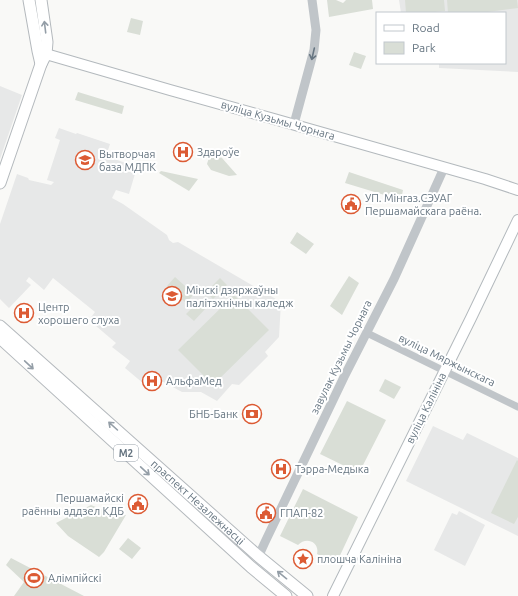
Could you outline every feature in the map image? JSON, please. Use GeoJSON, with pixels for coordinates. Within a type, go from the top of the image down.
{"type":"FeatureCollection","features":[{"type":"Feature","properties":{"kind":"main road"},"geometry":{"type":"LineString","coordinates":[[29,0],[42,57]]}},
{"type":"Feature","properties":{"kind":"main road"},"geometry":{"type":"LineString","coordinates":[[0,183],[47,42],[42,0]]}},
{"type":"Feature","properties":{"kind":"main road","name":"вуліца Кузьмы Чорнага"},"geometry":{"type":"LineString","coordinates":[[42,57],[294,124],[485,179],[518,190]]}},
{"type":"Feature","properties":{"kind":"main road","name":"вуліца Калініна"},"geometry":{"type":"LineString","coordinates":[[333,596],[518,220]]}},
{"type":"Feature","properties":{"kind":"main road","name":"праспект Незалежнасці"},"geometry":{"type":"LineString","coordinates":[[0,326],[257,555],[308,596]]}},
{"type":"Feature","properties":{"kind":"main road","name":"праспект Незалежнасці"},"geometry":{"type":"LineString","coordinates":[[0,338],[246,562],[286,596]]}},
{"type":"Feature","properties":{"kind":"street"},"geometry":{"type":"LineString","coordinates":[[294,124],[314,50],[316,30],[312,0]]}},
{"type":"Feature","properties":{"kind":"street","name":"завулак Кузьмы Чорнага"},"geometry":{"type":"LineString","coordinates":[[257,555],[260,553],[367,333],[410,244],[444,168]]}},
{"type":"Feature","properties":{"kind":"street","name":"вуліца Мяржынскага"},"geometry":{"type":"LineString","coordinates":[[367,333],[518,407]]}},
{"type":"Feature","properties":{"kind":"shaded area"},"geometry":{"type":"Polygon","coordinates":[[[399,0],[518,0],[518,72],[439,68],[439,64],[506,64],[506,12],[401,12],[399,0]]]}},
{"type":"Feature","properties":{"kind":"shaded area"},"geometry":{"type":"Polygon","coordinates":[[[0,86],[22,95],[0,159],[0,86]]]}},
{"type":"Feature","properties":{"kind":"shaded area","name":"Мінскі дзяржаўны палітэхнічны каледж"},"geometry":{"type":"Polygon","coordinates":[[[59,128],[110,144],[106,156],[137,167],[129,194],[116,190],[112,198],[167,235],[169,240],[173,243],[178,242],[281,302],[279,337],[265,352],[268,356],[239,385],[232,384],[217,401],[201,392],[182,392],[158,379],[150,389],[125,368],[130,361],[112,347],[116,343],[89,320],[95,312],[53,278],[44,290],[29,277],[26,281],[31,285],[9,308],[0,299],[0,224],[17,174],[28,178],[29,180],[51,185],[54,182],[47,180],[60,140],[55,138],[59,128]]]}},
{"type":"Feature","properties":{"kind":"shaded area"},"geometry":{"type":"Polygon","coordinates":[[[433,426],[463,440],[467,433],[518,458],[518,536],[406,481],[433,426]]]}},
{"type":"Feature","properties":{"kind":"shaded area"},"geometry":{"type":"Polygon","coordinates":[[[459,511],[485,525],[465,566],[434,550],[452,513],[457,515],[459,511]]]}},
{"type":"Feature","properties":{"kind":"green space"},"geometry":{"type":"Polygon","coordinates":[[[327,0],[336,0],[343,3],[346,0],[372,0],[373,9],[329,17],[327,0]]]}},
{"type":"Feature","properties":{"kind":"green space"},"geometry":{"type":"Polygon","coordinates":[[[405,0],[444,0],[445,11],[406,12],[405,0]]]}},
{"type":"Feature","properties":{"kind":"green space"},"geometry":{"type":"Polygon","coordinates":[[[447,0],[517,0],[518,8],[488,12],[448,12],[447,0]]]}},
{"type":"Feature","properties":{"kind":"green space"},"geometry":{"type":"Polygon","coordinates":[[[131,18],[143,21],[140,35],[127,32],[131,18]]]}},
{"type":"Feature","properties":{"kind":"green space"},"geometry":{"type":"Polygon","coordinates":[[[354,52],[366,56],[361,69],[349,65],[354,52]]]}},
{"type":"Feature","properties":{"kind":"green space"},"geometry":{"type":"Polygon","coordinates":[[[78,92],[124,106],[122,114],[75,100],[78,92]]]}},
{"type":"Feature","properties":{"kind":"green space"},"geometry":{"type":"Polygon","coordinates":[[[211,151],[222,158],[237,175],[229,176],[211,170],[207,164],[211,151]]]}},
{"type":"Feature","properties":{"kind":"green space"},"geometry":{"type":"Polygon","coordinates":[[[161,171],[198,179],[189,191],[159,173],[161,171]]]}},
{"type":"Feature","properties":{"kind":"green space"},"geometry":{"type":"Polygon","coordinates":[[[349,172],[403,190],[401,200],[345,183],[349,172]]]}},
{"type":"Feature","properties":{"kind":"green space"},"geometry":{"type":"Polygon","coordinates":[[[297,232],[314,244],[306,254],[290,243],[297,232]]]}},
{"type":"Feature","properties":{"kind":"green space"},"geometry":{"type":"Polygon","coordinates":[[[349,276],[359,283],[342,315],[330,306],[349,276]]]}},
{"type":"Feature","properties":{"kind":"green space"},"geometry":{"type":"Polygon","coordinates":[[[175,277],[194,294],[186,303],[167,286],[175,277]]]}},
{"type":"Feature","properties":{"kind":"green space"},"geometry":{"type":"Polygon","coordinates":[[[220,278],[227,285],[213,299],[206,292],[220,278]]]}},
{"type":"Feature","properties":{"kind":"green space"},"geometry":{"type":"Polygon","coordinates":[[[234,295],[269,330],[213,385],[178,350],[234,295]]]}},
{"type":"Feature","properties":{"kind":"green space"},"geometry":{"type":"Polygon","coordinates":[[[199,301],[206,308],[194,321],[186,314],[199,301]]]}},
{"type":"Feature","properties":{"kind":"green space"},"geometry":{"type":"Polygon","coordinates":[[[385,379],[401,387],[394,399],[379,391],[385,379]]]}},
{"type":"Feature","properties":{"kind":"green space"},"geometry":{"type":"Polygon","coordinates":[[[347,401],[386,420],[359,473],[320,454],[347,401]]]}},
{"type":"Feature","properties":{"kind":"green space"},"geometry":{"type":"Polygon","coordinates":[[[517,460],[518,517],[514,524],[491,513],[517,460]]]}},
{"type":"Feature","properties":{"kind":"green space"},"geometry":{"type":"Polygon","coordinates":[[[303,489],[358,517],[336,564],[317,554],[316,546],[312,542],[305,541],[298,545],[280,536],[303,489]]]}},
{"type":"Feature","properties":{"kind":"green space"},"geometry":{"type":"Polygon","coordinates":[[[91,505],[115,515],[126,515],[104,552],[99,557],[68,536],[56,523],[91,505]]]}},
{"type":"Feature","properties":{"kind":"green space"},"geometry":{"type":"Polygon","coordinates":[[[128,538],[141,548],[132,559],[119,549],[128,538]]]}},
{"type":"Feature","properties":{"kind":"green space","name":"Алімпійскі"},"geometry":{"type":"Polygon","coordinates":[[[11,558],[84,596],[14,596],[24,582],[6,565],[11,558]]]}},
{"type":"Feature","properties":{"kind":"place","name":"Здароўе"},"geometry":{"type":"Point","coordinates":[183,152]}},
{"type":"Feature","properties":{"kind":"place","name":"Вытворчая база МДПК"},"geometry":{"type":"Point","coordinates":[85,160]}},
{"type":"Feature","properties":{"kind":"place","name":"УП. Мінгаз.СЭУАГ Першамайскага раёна."},"geometry":{"type":"Point","coordinates":[351,204]}},
{"type":"Feature","properties":{"kind":"place","name":"Мінскі дзяржаўны палітэхнічны каледж"},"geometry":{"type":"Point","coordinates":[172,296]}},
{"type":"Feature","properties":{"kind":"place","name":"Центр хорошего слуха"},"geometry":{"type":"Point","coordinates":[24,313]}},
{"type":"Feature","properties":{"kind":"place","name":"АльфаМед"},"geometry":{"type":"Point","coordinates":[152,381]}},
{"type":"Feature","properties":{"kind":"place","name":"БНБ-Банк"},"geometry":{"type":"Point","coordinates":[252,414]}},
{"type":"Feature","properties":{"kind":"place","name":"Тэрра-Медыка"},"geometry":{"type":"Point","coordinates":[281,469]}},
{"type":"Feature","properties":{"kind":"place","name":"Першамайскі раённы аддзел КДБ"},"geometry":{"type":"Point","coordinates":[138,504]}},
{"type":"Feature","properties":{"kind":"place","name":"ГПАП-82"},"geometry":{"type":"Point","coordinates":[266,513]}},
{"type":"Feature","properties":{"kind":"place","name":"плошча Калініна"},"geometry":{"type":"Point","coordinates":[303,559]}},
{"type":"Feature","properties":{"kind":"place","name":"Алімпійскі"},"geometry":{"type":"Point","coordinates":[34,578]}}]}
